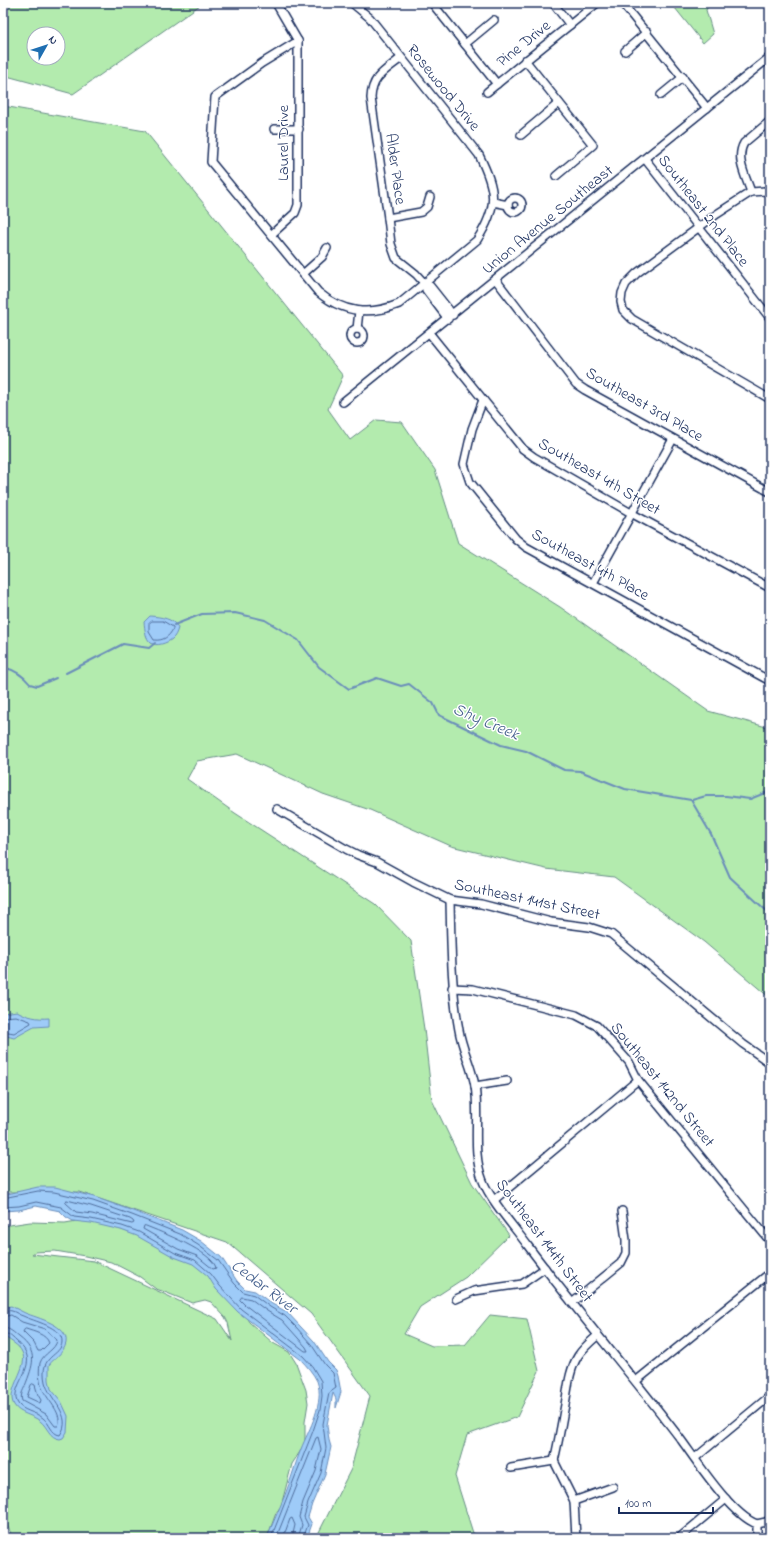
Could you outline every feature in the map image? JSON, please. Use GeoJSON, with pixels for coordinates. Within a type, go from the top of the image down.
{"type":"FeatureCollection","features":[{"type":"Feature","properties":{"kind":"street"},"geometry":{"type":"LineString","coordinates":[[282,3],[277,5],[298,41],[262,63],[215,97],[211,162],[272,234],[318,292],[340,306],[359,312],[387,309],[399,304],[478,240],[485,228],[494,202],[508,205]]}},
{"type":"Feature","properties":{"kind":"street","name":"Rosewood Drive"},"geometry":{"type":"LineString","coordinates":[[352,3],[370,18],[479,155],[486,171],[494,202]]}},
{"type":"Feature","properties":{"kind":"street"},"geometry":{"type":"LineString","coordinates":[[432,3],[497,84]]}},
{"type":"Feature","properties":{"kind":"street"},"geometry":{"type":"LineString","coordinates":[[553,3],[570,25]]}},
{"type":"Feature","properties":{"kind":"street","name":"Pine Drive"},"geometry":{"type":"LineString","coordinates":[[487,92],[597,3]]}},
{"type":"Feature","properties":{"kind":"street"},"geometry":{"type":"LineString","coordinates":[[622,3],[707,108]]}},
{"type":"Feature","properties":{"kind":"street"},"geometry":{"type":"LineString","coordinates":[[465,44],[494,20]]}},
{"type":"Feature","properties":{"kind":"street"},"geometry":{"type":"LineString","coordinates":[[625,51],[647,32]]}},
{"type":"Feature","properties":{"kind":"street","name":"Laurel Drive"},"geometry":{"type":"LineString","coordinates":[[272,234],[295,213],[298,205],[298,41]]}},
{"type":"Feature","properties":{"kind":"street","name":"Union Avenue Southeast"},"geometry":{"type":"LineString","coordinates":[[344,402],[645,160],[770,57]]}},
{"type":"Feature","properties":{"kind":"street","name":"Alder Place"},"geometry":{"type":"LineString","coordinates":[[401,58],[374,81],[370,98],[391,244],[396,258],[416,274],[425,284],[430,286],[450,317]]}},
{"type":"Feature","properties":{"kind":"street"},"geometry":{"type":"LineString","coordinates":[[525,60],[593,145],[556,176]]}},
{"type":"Feature","properties":{"kind":"street"},"geometry":{"type":"LineString","coordinates":[[661,95],[683,77]]}},
{"type":"Feature","properties":{"kind":"street"},"geometry":{"type":"LineString","coordinates":[[521,135],[558,103]]}},
{"type":"Feature","properties":{"kind":"street"},"geometry":{"type":"LineString","coordinates":[[751,192],[740,159],[742,147],[744,143],[770,122]]}},
{"type":"Feature","properties":{"kind":"street"},"geometry":{"type":"LineString","coordinates":[[274,129],[299,129]]}},
{"type":"Feature","properties":{"kind":"street","name":"Southeast 2nd Place"},"geometry":{"type":"LineString","coordinates":[[645,160],[770,318]]}},
{"type":"Feature","properties":{"kind":"street"},"geometry":{"type":"LineString","coordinates":[[770,193],[765,191],[751,192],[698,228],[626,284],[622,293],[621,302],[623,310],[632,319],[770,398]]}},
{"type":"Feature","properties":{"kind":"street"},"geometry":{"type":"LineString","coordinates":[[388,218],[421,212],[427,207],[430,197]]}},
{"type":"Feature","properties":{"kind":"street"},"geometry":{"type":"LineString","coordinates":[[303,274],[322,257],[327,248]]}},
{"type":"Feature","properties":{"kind":"street","name":"Southeast 3rd Place"},"geometry":{"type":"LineString","coordinates":[[496,280],[576,384],[770,492]]}},
{"type":"Feature","properties":{"kind":"street"},"geometry":{"type":"LineString","coordinates":[[357,329],[359,312]]}},
{"type":"Feature","properties":{"kind":"street","name":"Southeast 4th Street"},"geometry":{"type":"LineString","coordinates":[[430,334],[523,449],[631,513],[770,588]]}},
{"type":"Feature","properties":{"kind":"street","name":"Southeast 4th Place"},"geometry":{"type":"LineString","coordinates":[[483,400],[472,429],[464,464],[470,482],[516,539],[526,547],[770,681]]}},
{"type":"Feature","properties":{"kind":"street"},"geometry":{"type":"LineString","coordinates":[[593,583],[673,439]]}},
{"type":"Feature","properties":{"kind":"street","name":"Southeast 141st Street"},"geometry":{"type":"LineString","coordinates":[[276,809],[358,856],[377,862],[450,900],[481,904],[551,922],[589,927],[611,934],[743,1044],[770,1063]]}},
{"type":"Feature","properties":{"kind":"street","name":"Southeast 144th Street"},"geometry":{"type":"LineString","coordinates":[[450,900],[452,988],[459,1032],[475,1086],[478,1168],[483,1182],[494,1200],[597,1336],[636,1381],[726,1499],[748,1521],[756,1524]]}},
{"type":"Feature","properties":{"kind":"street","name":"Southeast 142nd Street"},"geometry":{"type":"LineString","coordinates":[[452,988],[473,989],[576,1015],[597,1026],[629,1062],[638,1080],[770,1240]]}},
{"type":"Feature","properties":{"kind":"street"},"geometry":{"type":"LineString","coordinates":[[494,1200],[638,1080]]}},
{"type":"Feature","properties":{"kind":"street"},"geometry":{"type":"LineString","coordinates":[[475,1086],[507,1081]]}},
{"type":"Feature","properties":{"kind":"street"},"geometry":{"type":"LineString","coordinates":[[572,1302],[621,1263],[626,1253],[626,1240],[622,1211]]}},
{"type":"Feature","properties":{"kind":"street"},"geometry":{"type":"LineString","coordinates":[[456,1299],[474,1291],[522,1284],[545,1268]]}},
{"type":"Feature","properties":{"kind":"street"},"geometry":{"type":"LineString","coordinates":[[636,1381],[770,1273]]}},
{"type":"Feature","properties":{"kind":"street"},"geometry":{"type":"LineString","coordinates":[[576,1538],[574,1501],[554,1461],[565,1409],[568,1383],[573,1366],[578,1355],[597,1336]]}},
{"type":"Feature","properties":{"kind":"street"},"geometry":{"type":"LineString","coordinates":[[694,1458],[770,1396]]}},
{"type":"Feature","properties":{"kind":"street"},"geometry":{"type":"LineString","coordinates":[[511,1468],[554,1461]]}},
{"type":"Feature","properties":{"kind":"street"},"geometry":{"type":"LineString","coordinates":[[574,1501],[614,1487]]}},
{"type":"Feature","properties":{"kind":"street"},"geometry":{"type":"LineString","coordinates":[[679,1538],[726,1499]]}},
{"type":"Feature","properties":{"kind":"street"},"geometry":{"type":"LineString","coordinates":[[757,1538],[756,1524],[770,1520]]}},
{"type":"Feature","properties":{"kind":"green space"},"geometry":{"type":"Polygon","coordinates":[[[3,3],[203,3],[73,94],[3,75],[3,3]]]}},
{"type":"Feature","properties":{"kind":"green space"},"geometry":{"type":"Polygon","coordinates":[[[671,3],[710,3],[706,10],[713,34],[703,43],[671,3]]]}},
{"type":"Feature","properties":{"kind":"green space"},"geometry":{"type":"Polygon","coordinates":[[[3,106],[145,131],[343,376],[328,409],[350,440],[376,420],[402,422],[435,470],[458,543],[560,607],[708,711],[770,728],[770,998],[704,942],[614,877],[546,869],[451,846],[370,810],[323,794],[237,754],[197,761],[187,779],[235,813],[375,904],[411,941],[424,1029],[432,1100],[472,1183],[509,1235],[466,1277],[420,1307],[404,1334],[432,1346],[465,1345],[490,1315],[527,1319],[539,1371],[517,1417],[467,1435],[455,1476],[473,1533],[484,1538],[316,1538],[351,1469],[370,1396],[311,1314],[227,1242],[79,1192],[3,1192],[3,106]]]}},
{"type":"Feature","properties":{"kind":"green space"},"geometry":{"type":"Polygon","coordinates":[[[89,1219],[187,1252],[242,1310],[249,1322],[273,1343],[289,1352],[296,1363],[306,1390],[308,1403],[305,1422],[305,1442],[292,1464],[281,1506],[276,1513],[267,1538],[13,1538],[3,1516],[3,1226],[30,1222],[65,1223],[89,1219]],[[55,1251],[35,1252],[32,1254],[94,1261],[217,1319],[232,1341],[225,1317],[211,1302],[205,1300],[192,1303],[156,1289],[140,1277],[111,1262],[55,1251]]]}},
{"type":"Feature","properties":{"kind":"water"},"geometry":{"type":"Polygon","coordinates":[[[150,616],[173,622],[178,628],[173,638],[162,644],[156,645],[151,643],[146,636],[144,622],[150,616]]]}},
{"type":"Feature","properties":{"kind":"water"},"geometry":{"type":"Polygon","coordinates":[[[17,1011],[33,1017],[49,1018],[49,1026],[34,1027],[14,1038],[3,1035],[3,1013],[17,1011]]]}},
{"type":"Feature","properties":{"kind":"water","name":"Cedar River"},"geometry":{"type":"Polygon","coordinates":[[[38,1187],[55,1187],[94,1197],[182,1230],[201,1241],[221,1257],[237,1281],[245,1289],[255,1291],[272,1304],[287,1312],[314,1341],[328,1362],[336,1370],[341,1392],[336,1408],[336,1399],[333,1393],[327,1425],[331,1447],[325,1474],[308,1517],[312,1524],[307,1538],[267,1538],[318,1407],[319,1389],[314,1375],[300,1359],[238,1312],[216,1289],[208,1276],[193,1264],[174,1257],[137,1236],[121,1230],[91,1223],[73,1221],[60,1211],[36,1206],[19,1210],[3,1211],[3,1195],[38,1187]]]}},
{"type":"Feature","properties":{"kind":"water"},"geometry":{"type":"Polygon","coordinates":[[[11,1306],[51,1323],[63,1331],[66,1337],[65,1347],[49,1365],[49,1380],[51,1389],[61,1401],[68,1416],[67,1432],[63,1438],[60,1439],[53,1437],[43,1423],[19,1410],[14,1405],[12,1399],[13,1392],[24,1358],[19,1347],[3,1336],[3,1308],[11,1306]]]}},
{"type":"Feature","properties":{"kind":"waterway","name":"Shy Creek"},"geometry":{"type":"LineString","coordinates":[[174,625],[202,614],[235,613],[265,620],[298,640],[319,667],[349,689],[377,678],[401,686],[409,684],[433,703],[439,715],[501,745],[526,751],[564,770],[580,771],[625,789],[691,800],[711,834],[730,877],[770,914]]}},
{"type":"Feature","properties":{"kind":"waterway","name":"Shy Creek"},"geometry":{"type":"LineString","coordinates":[[66,673],[123,644],[149,648],[155,643]]}},
{"type":"Feature","properties":{"kind":"waterway","name":"Shy Creek"},"geometry":{"type":"LineString","coordinates":[[3,667],[15,671],[22,675],[30,684],[37,686],[56,678]]}},
{"type":"Feature","properties":{"kind":"waterway"},"geometry":{"type":"LineString","coordinates":[[692,800],[706,796],[726,796],[750,799],[770,791]]}}]}
